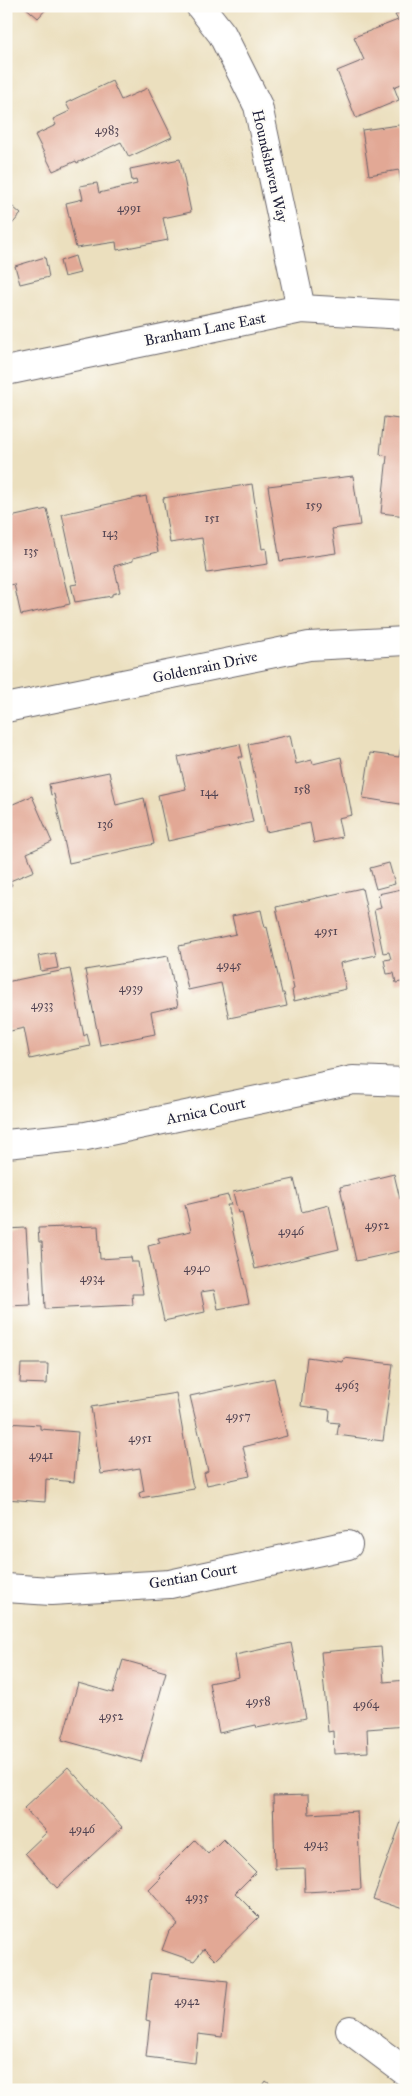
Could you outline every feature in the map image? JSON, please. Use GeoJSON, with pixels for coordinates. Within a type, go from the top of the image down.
{"type":"FeatureCollection","features":[{"type":"Feature","properties":{"kind":"street","name":"Houndshaven Way"},"geometry":{"type":"LineString","coordinates":[[200,6],[222,34],[258,106],[301,309]]}},
{"type":"Feature","properties":{"kind":"street","name":"Branham Lane East"},"geometry":{"type":"LineString","coordinates":[[6,371],[301,309],[406,315]]}},
{"type":"Feature","properties":{"kind":"street","name":"Goldenrain Drive"},"geometry":{"type":"LineString","coordinates":[[6,708],[309,646],[406,641]]}},
{"type":"Feature","properties":{"kind":"street","name":"Arnica Court"},"geometry":{"type":"LineString","coordinates":[[6,1144],[86,1136],[353,1080],[406,1082]]}},
{"type":"Feature","properties":{"kind":"street","name":"Gentian Court"},"geometry":{"type":"LineString","coordinates":[[6,1588],[51,1590],[170,1584],[348,1545]]}},
{"type":"Feature","properties":{"kind":"street"},"geometry":{"type":"LineString","coordinates":[[350,2030],[406,2072]]}},
{"type":"Feature","properties":{"kind":"building"},"geometry":{"type":"Polygon","coordinates":[[[24,6],[49,6],[38,18],[24,6]]]}},
{"type":"Feature","properties":{"kind":"building"},"geometry":{"type":"Polygon","coordinates":[[[406,10],[406,82],[394,87],[399,100],[356,118],[337,71],[364,60],[354,37],[398,20],[395,15],[406,10]]]}},
{"type":"Feature","properties":{"kind":"building"},"geometry":{"type":"Polygon","coordinates":[[[112,81],[121,100],[148,88],[172,137],[129,157],[121,142],[77,163],[76,161],[53,171],[35,135],[56,125],[53,119],[70,111],[66,103],[112,81]]]}},
{"type":"Feature","properties":{"kind":"building"},"geometry":{"type":"Polygon","coordinates":[[[399,125],[400,127],[406,126],[405,205],[399,170],[369,175],[362,130],[399,125]]]}},
{"type":"Feature","properties":{"kind":"building"},"geometry":{"type":"Polygon","coordinates":[[[180,159],[191,212],[163,218],[168,240],[117,250],[116,242],[76,248],[66,203],[83,199],[80,186],[97,183],[99,193],[137,184],[136,180],[132,181],[130,169],[180,159]]]}},
{"type":"Feature","properties":{"kind":"building"},"geometry":{"type":"Polygon","coordinates":[[[6,201],[21,214],[6,231],[6,201]]]}},
{"type":"Feature","properties":{"kind":"building"},"geometry":{"type":"Polygon","coordinates":[[[75,256],[80,273],[64,277],[60,261],[75,256]]]}},
{"type":"Feature","properties":{"kind":"building"},"geometry":{"type":"Polygon","coordinates":[[[45,257],[49,277],[20,284],[15,266],[45,257]]]}},
{"type":"Feature","properties":{"kind":"building"},"geometry":{"type":"Polygon","coordinates":[[[384,417],[406,420],[406,516],[381,513],[387,456],[380,454],[384,417]]]}},
{"type":"Feature","properties":{"kind":"building"},"geometry":{"type":"Polygon","coordinates":[[[353,476],[360,525],[332,529],[336,553],[280,561],[268,486],[353,476]]]}},
{"type":"Feature","properties":{"kind":"building"},"geometry":{"type":"Polygon","coordinates":[[[252,484],[262,549],[266,548],[268,564],[207,573],[202,538],[170,543],[163,498],[252,484]]]}},
{"type":"Feature","properties":{"kind":"building"},"geometry":{"type":"Polygon","coordinates":[[[146,496],[158,552],[133,558],[133,561],[114,566],[120,592],[112,594],[112,596],[75,602],[71,585],[77,584],[62,514],[146,496]]]}},
{"type":"Feature","properties":{"kind":"building"},"geometry":{"type":"Polygon","coordinates":[[[47,509],[70,604],[21,615],[14,584],[6,586],[6,518],[47,509]]]}},
{"type":"Feature","properties":{"kind":"building"},"geometry":{"type":"Polygon","coordinates":[[[405,723],[406,805],[363,798],[370,753],[399,757],[405,723]]]}},
{"type":"Feature","properties":{"kind":"building"},"geometry":{"type":"Polygon","coordinates":[[[290,735],[296,764],[312,760],[313,764],[341,757],[352,815],[338,818],[342,837],[314,843],[310,823],[266,832],[248,744],[290,735]]]}},
{"type":"Feature","properties":{"kind":"building"},"geometry":{"type":"Polygon","coordinates":[[[240,744],[243,757],[239,757],[253,822],[168,841],[158,795],[186,789],[178,757],[240,744]]]}},
{"type":"Feature","properties":{"kind":"building"},"geometry":{"type":"Polygon","coordinates":[[[109,772],[116,805],[144,798],[154,844],[69,863],[54,794],[51,795],[49,784],[109,772]]]}},
{"type":"Feature","properties":{"kind":"building"},"geometry":{"type":"Polygon","coordinates":[[[32,796],[52,842],[27,853],[34,871],[10,881],[12,885],[6,888],[6,807],[32,796]]]}},
{"type":"Feature","properties":{"kind":"building"},"geometry":{"type":"Polygon","coordinates":[[[389,863],[395,884],[376,889],[370,868],[389,863]]]}},
{"type":"Feature","properties":{"kind":"building"},"geometry":{"type":"Polygon","coordinates":[[[362,888],[376,955],[340,963],[346,989],[294,1001],[292,990],[294,989],[276,907],[362,888]]]}},
{"type":"Feature","properties":{"kind":"building"},"geometry":{"type":"Polygon","coordinates":[[[406,888],[406,981],[396,983],[394,973],[387,974],[384,960],[391,959],[389,952],[383,953],[374,910],[381,908],[378,894],[406,888]]]}},
{"type":"Feature","properties":{"kind":"building"},"geometry":{"type":"Polygon","coordinates":[[[261,910],[287,1006],[229,1018],[221,983],[188,990],[179,946],[236,934],[232,916],[261,910]]]}},
{"type":"Feature","properties":{"kind":"building"},"geometry":{"type":"Polygon","coordinates":[[[55,953],[58,968],[41,971],[38,956],[55,953]]]}},
{"type":"Feature","properties":{"kind":"building"},"geometry":{"type":"Polygon","coordinates":[[[168,956],[178,1006],[151,1012],[155,1034],[100,1045],[85,970],[168,956]]]}},
{"type":"Feature","properties":{"kind":"building"},"geometry":{"type":"Polygon","coordinates":[[[70,969],[84,1036],[87,1034],[90,1046],[30,1059],[24,1028],[6,1032],[6,982],[70,969]]]}},
{"type":"Feature","properties":{"kind":"building"},"geometry":{"type":"Polygon","coordinates":[[[394,1174],[400,1199],[406,1198],[406,1250],[356,1261],[340,1187],[394,1174]]]}},
{"type":"Feature","properties":{"kind":"building"},"geometry":{"type":"Polygon","coordinates":[[[294,1179],[302,1212],[329,1205],[339,1249],[255,1269],[242,1212],[238,1213],[233,1192],[294,1179]]]}},
{"type":"Feature","properties":{"kind":"building"},"geometry":{"type":"Polygon","coordinates":[[[228,1195],[231,1205],[227,1205],[249,1303],[218,1309],[214,1290],[201,1292],[205,1312],[164,1321],[148,1246],[160,1243],[158,1238],[191,1231],[185,1205],[228,1195]]]}},
{"type":"Feature","properties":{"kind":"building"},"geometry":{"type":"Polygon","coordinates":[[[98,1226],[100,1259],[131,1257],[132,1262],[138,1262],[143,1294],[132,1294],[133,1305],[45,1309],[42,1242],[39,1242],[38,1228],[98,1226]]]}},
{"type":"Feature","properties":{"kind":"building"},"geometry":{"type":"Polygon","coordinates":[[[26,1228],[31,1305],[6,1306],[6,1229],[26,1228]]]}},
{"type":"Feature","properties":{"kind":"building"},"geometry":{"type":"Polygon","coordinates":[[[307,1357],[343,1362],[344,1358],[393,1364],[383,1441],[337,1435],[339,1423],[329,1422],[330,1410],[301,1406],[307,1357]]]}},
{"type":"Feature","properties":{"kind":"building"},"geometry":{"type":"Polygon","coordinates":[[[21,1364],[48,1364],[47,1384],[20,1383],[21,1364]]]}},
{"type":"Feature","properties":{"kind":"building"},"geometry":{"type":"Polygon","coordinates":[[[274,1378],[287,1436],[243,1447],[250,1476],[207,1485],[204,1473],[208,1471],[190,1396],[274,1378]]]}},
{"type":"Feature","properties":{"kind":"building"},"geometry":{"type":"Polygon","coordinates":[[[176,1393],[194,1489],[140,1498],[139,1493],[144,1491],[140,1468],[101,1474],[91,1407],[176,1393]]]}},
{"type":"Feature","properties":{"kind":"building"},"geometry":{"type":"Polygon","coordinates":[[[6,1423],[40,1425],[40,1429],[78,1432],[74,1482],[46,1479],[45,1502],[6,1499],[6,1423]]]}},
{"type":"Feature","properties":{"kind":"building"},"geometry":{"type":"Polygon","coordinates":[[[291,1643],[306,1718],[257,1728],[256,1725],[219,1733],[209,1683],[239,1677],[235,1655],[291,1643]]]}},
{"type":"Feature","properties":{"kind":"building"},"geometry":{"type":"Polygon","coordinates":[[[381,1647],[384,1682],[406,1680],[406,1726],[367,1729],[368,1752],[334,1754],[333,1731],[328,1732],[321,1652],[381,1647]]]}},
{"type":"Feature","properties":{"kind":"building"},"geometry":{"type":"Polygon","coordinates":[[[123,1660],[166,1672],[141,1762],[62,1740],[78,1683],[113,1693],[123,1660]]]}},
{"type":"Feature","properties":{"kind":"building"},"geometry":{"type":"Polygon","coordinates":[[[68,1767],[122,1827],[57,1888],[25,1853],[47,1832],[24,1808],[68,1767]]]}},
{"type":"Feature","properties":{"kind":"building"},"geometry":{"type":"Polygon","coordinates":[[[308,1795],[309,1814],[357,1811],[361,1889],[305,1892],[304,1868],[275,1869],[273,1796],[308,1795]]]}},
{"type":"Feature","properties":{"kind":"building"},"geometry":{"type":"Polygon","coordinates":[[[406,1808],[406,1910],[373,1899],[406,1808]]]}},
{"type":"Feature","properties":{"kind":"building"},"geometry":{"type":"Polygon","coordinates":[[[223,1839],[256,1872],[235,1893],[259,1917],[215,1960],[204,1949],[194,1961],[162,1950],[169,1931],[178,1924],[149,1890],[161,1878],[159,1876],[195,1840],[208,1854],[223,1839]]]}},
{"type":"Feature","properties":{"kind":"building"},"geometry":{"type":"Polygon","coordinates":[[[151,1973],[228,1981],[222,2037],[198,2034],[195,2063],[146,2057],[150,2021],[146,2020],[151,1973]]]}},
{"type":"Feature","properties":{"kind":"building"},"geometry":{"type":"Polygon","coordinates":[[[266,2081],[278,2090],[260,2090],[266,2081]]]}}]}
